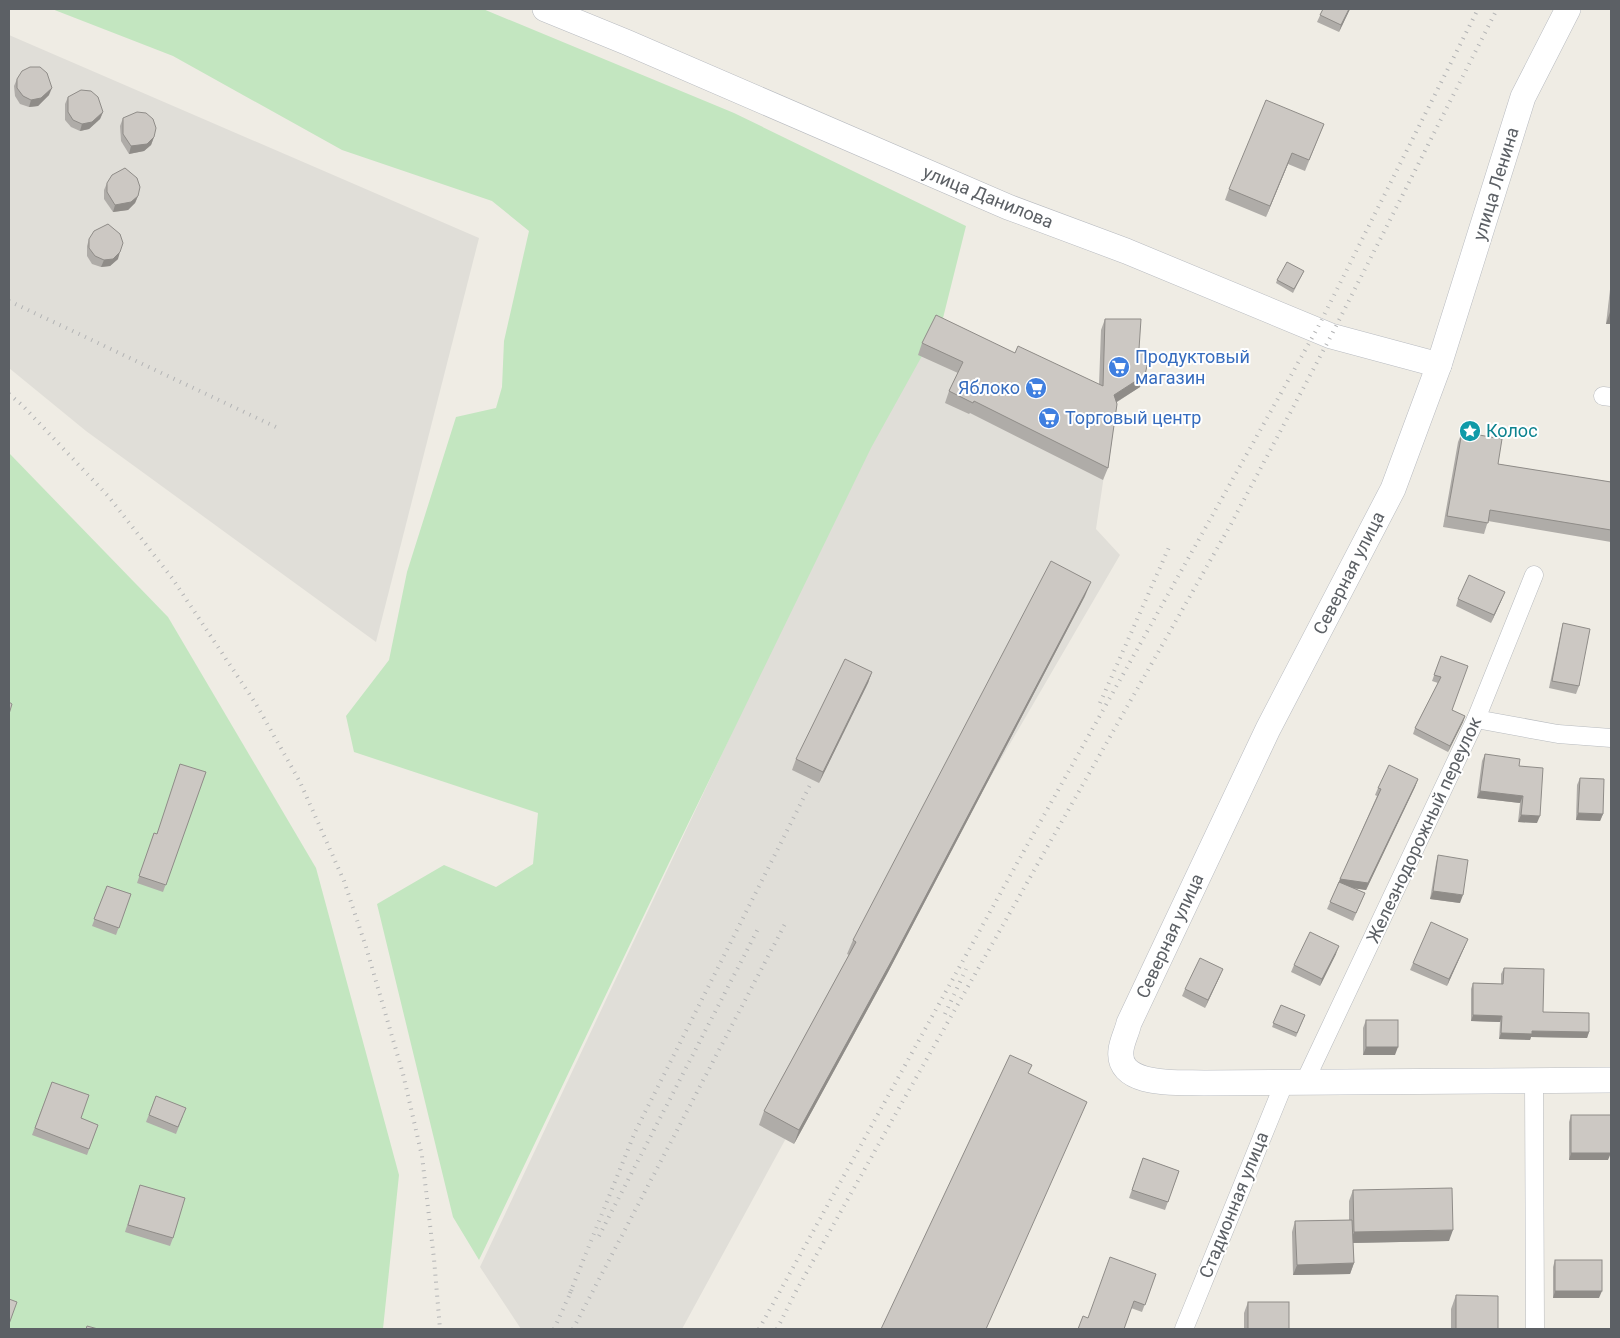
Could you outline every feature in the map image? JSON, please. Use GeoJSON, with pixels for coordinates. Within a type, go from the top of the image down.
{"type":"FeatureCollection","features":[{"type":"Feature","properties":{"kind":"street","name":"улица Данилова"},"geometry":{"type":"LineString","coordinates":[[545,9],[626,42],[1008,207],[1135,255],[1331,336],[1439,365]]}},
{"type":"Feature","properties":{"kind":"street","name":"улица Ленина"},"geometry":{"type":"LineString","coordinates":[[1439,365],[1523,97],[1568,9]]}},
{"type":"Feature","properties":{"kind":"street","name":"Северная улица"},"geometry":{"type":"LineString","coordinates":[[1439,365],[1393,489],[1268,729],[1129,1024],[1121,1051],[1124,1065],[1132,1075],[1146,1080],[1204,1083],[1611,1080]]}},
{"type":"Feature","properties":{"kind":"street","name":"Железнодорожный переулок"},"geometry":{"type":"LineString","coordinates":[[1295,1081],[1476,719],[1534,575]]}},
{"type":"Feature","properties":{"kind":"street"},"geometry":{"type":"LineString","coordinates":[[1476,719],[1558,734],[1611,738]]}},
{"type":"Feature","properties":{"kind":"street"},"geometry":{"type":"LineString","coordinates":[[1534,1080],[1535,1329]]}},
{"type":"Feature","properties":{"kind":"street","name":"Стадионная улица"},"geometry":{"type":"LineString","coordinates":[[1184,1329],[1295,1081]]}},
{"type":"Feature","properties":{"kind":"shaded area"},"geometry":{"type":"Polygon","coordinates":[[[9,35],[479,238],[376,642],[86,431],[9,368],[9,35]]]}},
{"type":"Feature","properties":{"kind":"shaded area"},"geometry":{"type":"Polygon","coordinates":[[[928,317],[1113,415],[1096,529],[1120,555],[874,977],[682,1329],[521,1329],[480,1267],[928,317]]]}},
{"type":"Feature","properties":{"kind":"green space"},"geometry":{"type":"Polygon","coordinates":[[[52,9],[483,9],[734,113],[966,226],[943,318],[871,448],[668,865],[479,1260],[453,1217],[377,904],[444,865],[496,887],[533,864],[538,813],[354,752],[346,716],[389,660],[407,572],[456,417],[496,408],[502,387],[504,341],[529,231],[492,201],[342,150],[173,56],[52,9]]]}},
{"type":"Feature","properties":{"kind":"green space"},"geometry":{"type":"Polygon","coordinates":[[[9,453],[168,617],[316,868],[399,1175],[383,1329],[9,1329],[9,453]]]}},
{"type":"Feature","properties":{"kind":"building"},"geometry":{"type":"Polygon","coordinates":[[[1323,9],[1349,9],[1341,25],[1320,15],[1323,9]]]}},
{"type":"Feature","properties":{"kind":"building"},"geometry":{"type":"Polygon","coordinates":[[[30,67],[40,67],[47,73],[52,88],[41,98],[31,100],[23,96],[17,88],[17,79],[22,71],[30,67]]]}},
{"type":"Feature","properties":{"kind":"building"},"geometry":{"type":"Polygon","coordinates":[[[81,90],[91,91],[98,97],[103,112],[92,122],[82,124],[73,120],[68,112],[68,97],[81,90]]]}},
{"type":"Feature","properties":{"kind":"building"},"geometry":{"type":"Polygon","coordinates":[[[1266,100],[1324,124],[1309,160],[1292,153],[1270,206],[1229,189],[1266,100]]]}},
{"type":"Feature","properties":{"kind":"building"},"geometry":{"type":"Polygon","coordinates":[[[137,112],[146,113],[153,119],[156,128],[154,137],[147,144],[131,146],[123,134],[123,118],[137,112]]]}},
{"type":"Feature","properties":{"kind":"building"},"geometry":{"type":"Polygon","coordinates":[[[125,168],[137,178],[140,187],[138,196],[131,202],[115,205],[107,192],[107,183],[112,175],[125,168]]]}},
{"type":"Feature","properties":{"kind":"building"},"geometry":{"type":"Polygon","coordinates":[[[108,224],[120,234],[123,243],[120,252],[113,259],[104,260],[95,256],[89,248],[89,239],[94,231],[108,224]]]}},
{"type":"Feature","properties":{"kind":"building"},"geometry":{"type":"Polygon","coordinates":[[[1287,262],[1304,271],[1294,289],[1277,280],[1287,262]]]}},
{"type":"Feature","properties":{"kind":"building"},"geometry":{"type":"Polygon","coordinates":[[[936,315],[1015,353],[1018,346],[1103,386],[1105,319],[1141,319],[1139,349],[1148,361],[1145,375],[1114,395],[1117,404],[1108,468],[974,401],[973,403],[949,391],[963,362],[922,343],[936,315]]]}},
{"type":"Feature","properties":{"kind":"building"},"geometry":{"type":"Polygon","coordinates":[[[1462,432],[1502,439],[1498,464],[1611,482],[1611,530],[1490,510],[1488,523],[1447,516],[1462,432]]]}},
{"type":"Feature","properties":{"kind":"building"},"geometry":{"type":"Polygon","coordinates":[[[1051,561],[1091,582],[892,960],[799,1130],[764,1111],[856,942],[853,940],[1051,561]]]}},
{"type":"Feature","properties":{"kind":"building"},"geometry":{"type":"Polygon","coordinates":[[[1469,575],[1505,592],[1494,615],[1458,599],[1469,575]]]}},
{"type":"Feature","properties":{"kind":"building"},"geometry":{"type":"Polygon","coordinates":[[[1563,623],[1590,629],[1579,686],[1552,681],[1563,623]]]}},
{"type":"Feature","properties":{"kind":"building"},"geometry":{"type":"Polygon","coordinates":[[[1441,656],[1468,666],[1452,710],[1465,716],[1450,746],[1415,728],[1441,677],[1434,675],[1441,656]]]}},
{"type":"Feature","properties":{"kind":"building"},"geometry":{"type":"Polygon","coordinates":[[[845,659],[872,672],[823,772],[796,759],[845,659]]]}},
{"type":"Feature","properties":{"kind":"building"},"geometry":{"type":"Polygon","coordinates":[[[9,702],[12,704],[9,714],[9,702]]]}},
{"type":"Feature","properties":{"kind":"building"},"geometry":{"type":"Polygon","coordinates":[[[1485,754],[1520,759],[1519,766],[1543,768],[1540,816],[1521,815],[1523,796],[1480,791],[1485,754]]]}},
{"type":"Feature","properties":{"kind":"building"},"geometry":{"type":"Polygon","coordinates":[[[180,764],[206,772],[166,885],[139,876],[154,833],[157,834],[180,764]]]}},
{"type":"Feature","properties":{"kind":"building"},"geometry":{"type":"Polygon","coordinates":[[[1389,765],[1418,779],[1368,883],[1340,879],[1381,789],[1378,788],[1389,765]]]}},
{"type":"Feature","properties":{"kind":"building"},"geometry":{"type":"Polygon","coordinates":[[[1580,778],[1604,779],[1603,814],[1578,813],[1580,778]]]}},
{"type":"Feature","properties":{"kind":"building"},"geometry":{"type":"Polygon","coordinates":[[[1438,855],[1468,860],[1463,895],[1433,891],[1438,855]]]}},
{"type":"Feature","properties":{"kind":"building"},"geometry":{"type":"Polygon","coordinates":[[[1339,882],[1365,893],[1356,913],[1330,902],[1339,882]]]}},
{"type":"Feature","properties":{"kind":"building"},"geometry":{"type":"Polygon","coordinates":[[[107,886],[131,894],[119,928],[94,919],[107,886]]]}},
{"type":"Feature","properties":{"kind":"building"},"geometry":{"type":"Polygon","coordinates":[[[1431,922],[1468,939],[1449,979],[1413,963],[1431,922]]]}},
{"type":"Feature","properties":{"kind":"building"},"geometry":{"type":"Polygon","coordinates":[[[1310,932],[1339,946],[1322,979],[1294,965],[1310,932]]]}},
{"type":"Feature","properties":{"kind":"building"},"geometry":{"type":"Polygon","coordinates":[[[1200,958],[1223,969],[1208,1000],[1185,989],[1200,958]]]}},
{"type":"Feature","properties":{"kind":"building"},"geometry":{"type":"Polygon","coordinates":[[[1504,968],[1544,969],[1543,1012],[1589,1013],[1589,1032],[1532,1031],[1532,1034],[1501,1033],[1502,1016],[1473,1015],[1473,983],[1503,984],[1504,968]]]}},
{"type":"Feature","properties":{"kind":"building"},"geometry":{"type":"Polygon","coordinates":[[[1281,1005],[1305,1015],[1297,1033],[1273,1023],[1281,1005]]]}},
{"type":"Feature","properties":{"kind":"building"},"geometry":{"type":"Polygon","coordinates":[[[1366,1020],[1398,1020],[1398,1047],[1366,1047],[1366,1020]]]}},
{"type":"Feature","properties":{"kind":"building"},"geometry":{"type":"Polygon","coordinates":[[[1010,1055],[1032,1065],[1028,1073],[1087,1102],[986,1329],[881,1329],[1010,1055]]]}},
{"type":"Feature","properties":{"kind":"building"},"geometry":{"type":"Polygon","coordinates":[[[52,1082],[89,1095],[81,1118],[98,1125],[89,1149],[35,1128],[52,1082]]]}},
{"type":"Feature","properties":{"kind":"building"},"geometry":{"type":"Polygon","coordinates":[[[156,1096],[186,1108],[178,1127],[149,1115],[156,1096]]]}},
{"type":"Feature","properties":{"kind":"building"},"geometry":{"type":"Polygon","coordinates":[[[1571,1115],[1611,1115],[1611,1153],[1571,1153],[1571,1115]]]}},
{"type":"Feature","properties":{"kind":"building"},"geometry":{"type":"Polygon","coordinates":[[[1143,1158],[1179,1171],[1168,1202],[1132,1190],[1143,1158]]]}},
{"type":"Feature","properties":{"kind":"building"},"geometry":{"type":"Polygon","coordinates":[[[140,1185],[185,1198],[173,1238],[128,1225],[140,1185]]]}},
{"type":"Feature","properties":{"kind":"building"},"geometry":{"type":"Polygon","coordinates":[[[1452,1188],[1453,1230],[1354,1232],[1353,1190],[1452,1188]]]}},
{"type":"Feature","properties":{"kind":"building"},"geometry":{"type":"Polygon","coordinates":[[[1352,1220],[1354,1263],[1297,1265],[1295,1221],[1352,1220]]]}},
{"type":"Feature","properties":{"kind":"building"},"geometry":{"type":"Polygon","coordinates":[[[1110,1257],[1156,1274],[1145,1305],[1134,1301],[1124,1329],[1078,1329],[1083,1316],[1088,1318],[1110,1257]]]}},
{"type":"Feature","properties":{"kind":"building"},"geometry":{"type":"Polygon","coordinates":[[[1555,1260],[1602,1260],[1602,1291],[1555,1291],[1555,1260]]]}},
{"type":"Feature","properties":{"kind":"building"},"geometry":{"type":"Polygon","coordinates":[[[1456,1295],[1498,1296],[1498,1329],[1456,1329],[1456,1295]]]}},
{"type":"Feature","properties":{"kind":"building"},"geometry":{"type":"Polygon","coordinates":[[[9,1299],[17,1302],[9,1324],[9,1299]]]}},
{"type":"Feature","properties":{"kind":"building"},"geometry":{"type":"Polygon","coordinates":[[[1248,1302],[1289,1302],[1289,1329],[1248,1329],[1248,1302]]]}},
{"type":"Feature","properties":{"kind":"building"},"geometry":{"type":"Polygon","coordinates":[[[87,1326],[98,1329],[86,1329],[87,1326]]]}},
{"type":"Feature","properties":{"kind":"railway"},"geometry":{"type":"LineString","coordinates":[[759,1329],[1011,874],[1317,329],[1478,9]]}},
{"type":"Feature","properties":{"kind":"railway"},"geometry":{"type":"LineString","coordinates":[[777,1329],[795,1293],[908,1092],[1231,524],[1331,336],[1497,9]]}},
{"type":"Feature","properties":{"kind":"railway"},"geometry":{"type":"LineString","coordinates":[[9,301],[276,427]]}},
{"type":"Feature","properties":{"kind":"railway"},"geometry":{"type":"LineString","coordinates":[[9,394],[22,405],[109,497],[172,578],[256,704],[300,782],[344,881],[366,947],[403,1074],[422,1156],[440,1329]]}},
{"type":"Feature","properties":{"kind":"railway"},"geometry":{"type":"LineString","coordinates":[[1100,703],[1170,545]]}},
{"type":"Feature","properties":{"kind":"railway"},"geometry":{"type":"LineString","coordinates":[[570,1293],[635,1132],[810,785]]}},
{"type":"Feature","properties":{"kind":"railway"},"geometry":{"type":"LineString","coordinates":[[573,1329],[786,922]]}},
{"type":"Feature","properties":{"kind":"railway"},"geometry":{"type":"LineString","coordinates":[[599,1236],[759,927]]}},
{"type":"Feature","properties":{"kind":"railway"},"geometry":{"type":"LineString","coordinates":[[945,1014],[966,969]]}},
{"type":"Feature","properties":{"kind":"railway"},"geometry":{"type":"LineString","coordinates":[[554,1329],[573,1287]]}},
{"type":"Feature","properties":{"kind":"place","name":"Продуктовый магазин"},"geometry":{"type":"Point","coordinates":[1119,367]}},
{"type":"Feature","properties":{"kind":"place","name":"Яблоко"},"geometry":{"type":"Point","coordinates":[1036,388]}},
{"type":"Feature","properties":{"kind":"place","name":"Торговый центр"},"geometry":{"type":"Point","coordinates":[1049,418]}},
{"type":"Feature","properties":{"kind":"place","name":"Колос"},"geometry":{"type":"Point","coordinates":[1470,431]}}]}
